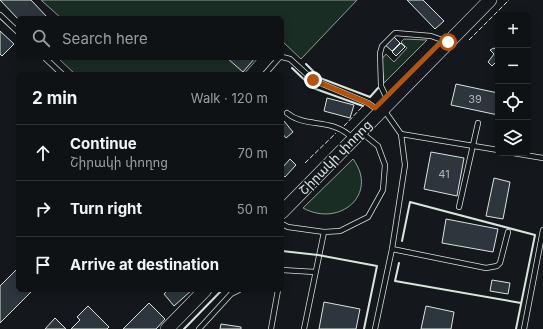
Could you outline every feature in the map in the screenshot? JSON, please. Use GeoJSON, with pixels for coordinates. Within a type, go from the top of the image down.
{"type":"FeatureCollection","features":[{"type":"Feature","properties":{"kind":"main road","name":"Շիրակի փողոց"},"geometry":{"type":"LineString","coordinates":[[445,41],[482,0]]}},
{"type":"Feature","properties":{"kind":"main road","name":"Շիրակի փողոց"},"geometry":{"type":"LineString","coordinates":[[284,202],[445,41],[490,0]]}},
{"type":"Feature","properties":{"kind":"main road","name":"Շիրակի փողոց"},"geometry":{"type":"LineString","coordinates":[[284,210],[355,132]]}},
{"type":"Feature","properties":{"kind":"main road"},"geometry":{"type":"LineString","coordinates":[[160,329],[196,292]]}},
{"type":"Feature","properties":{"kind":"main road"},"geometry":{"type":"LineString","coordinates":[[166,329],[203,292]]}},
{"type":"Feature","properties":{"kind":"lane"},"geometry":{"type":"LineString","coordinates":[[0,15],[16,30]]}},
{"type":"Feature","properties":{"kind":"lane"},"geometry":{"type":"LineString","coordinates":[[375,329],[392,249],[405,165],[401,134],[382,104],[380,53],[382,46],[395,33],[431,36],[445,41]]}},
{"type":"Feature","properties":{"kind":"lane"},"geometry":{"type":"LineString","coordinates":[[284,58],[290,59],[313,80],[368,103],[382,104]]}},
{"type":"Feature","properties":{"kind":"lane"},"geometry":{"type":"LineString","coordinates":[[47,60],[60,72]]}},
{"type":"Feature","properties":{"kind":"lane"},"geometry":{"type":"LineString","coordinates":[[267,72],[276,60]]}},
{"type":"Feature","properties":{"kind":"lane"},"geometry":{"type":"LineString","coordinates":[[284,225],[288,227],[324,232],[340,230],[368,217],[383,190],[385,165],[378,146],[355,132],[334,125],[295,120],[287,112]]}},
{"type":"Feature","properties":{"kind":"lane"},"geometry":{"type":"LineString","coordinates":[[459,207],[478,123]]}},
{"type":"Feature","properties":{"kind":"lane"},"geometry":{"type":"LineString","coordinates":[[401,134],[495,150]]}},
{"type":"Feature","properties":{"kind":"lane"},"geometry":{"type":"LineString","coordinates":[[531,156],[543,158]]}},
{"type":"Feature","properties":{"kind":"lane"},"geometry":{"type":"LineString","coordinates":[[524,329],[543,230]]}},
{"type":"Feature","properties":{"kind":"lane"},"geometry":{"type":"LineString","coordinates":[[304,329],[324,232]]}},
{"type":"Feature","properties":{"kind":"lane"},"geometry":{"type":"LineString","coordinates":[[392,249],[486,268],[493,268],[500,263],[508,232]]}},
{"type":"Feature","properties":{"kind":"lane"},"geometry":{"type":"LineString","coordinates":[[284,271],[315,272]]}},
{"type":"Feature","properties":{"kind":"lane"},"geometry":{"type":"LineString","coordinates":[[199,329],[231,294],[235,292]]}},
{"type":"Feature","properties":{"kind":"lane"},"geometry":{"type":"LineString","coordinates":[[271,329],[278,292]]}},
{"type":"Feature","properties":{"kind":"green space"},"geometry":{"type":"Polygon","coordinates":[[[41,0],[357,0],[301,59],[284,43],[284,16],[59,16],[41,0]]]}},
{"type":"Feature","properties":{"kind":"green space"},"geometry":{"type":"Polygon","coordinates":[[[404,39],[427,40],[384,83],[381,60],[386,54],[394,62],[407,48],[401,42],[404,39]]]}},
{"type":"Feature","properties":{"kind":"green space"},"geometry":{"type":"Polygon","coordinates":[[[60,60],[256,60],[246,72],[73,72],[60,60]]]}},
{"type":"Feature","properties":{"kind":"green space"},"geometry":{"type":"Polygon","coordinates":[[[353,159],[360,172],[361,184],[358,195],[352,204],[342,211],[330,214],[317,213],[303,208],[353,159]]]}},
{"type":"Feature","properties":{"kind":"building"},"geometry":{"type":"Polygon","coordinates":[[[0,0],[31,0],[46,16],[16,16],[0,0]]]}},
{"type":"Feature","properties":{"kind":"building"},"geometry":{"type":"Polygon","coordinates":[[[407,0],[423,0],[444,21],[435,29],[407,0]]]}},
{"type":"Feature","properties":{"kind":"building"},"geometry":{"type":"Polygon","coordinates":[[[0,31],[14,44],[2,56],[0,54],[0,31]]]}},
{"type":"Feature","properties":{"kind":"building"},"geometry":{"type":"Polygon","coordinates":[[[392,35],[400,43],[392,51],[384,44],[392,35]]]}},
{"type":"Feature","properties":{"kind":"building"},"geometry":{"type":"Polygon","coordinates":[[[401,43],[405,47],[396,56],[392,52],[401,43]]]}},
{"type":"Feature","properties":{"kind":"building"},"geometry":{"type":"Polygon","coordinates":[[[495,49],[495,63],[492,66],[488,62],[494,54],[490,50],[495,49]]]}},
{"type":"Feature","properties":{"kind":"building"},"geometry":{"type":"Polygon","coordinates":[[[229,60],[253,60],[243,72],[229,60]]]}},
{"type":"Feature","properties":{"kind":"building"},"geometry":{"type":"Polygon","coordinates":[[[456,84],[495,92],[495,114],[451,105],[456,84]]]}},
{"type":"Feature","properties":{"kind":"building"},"geometry":{"type":"Polygon","coordinates":[[[327,98],[354,105],[350,118],[324,111],[327,98]]]}},
{"type":"Feature","properties":{"kind":"building"},"geometry":{"type":"Polygon","coordinates":[[[284,121],[293,132],[286,138],[284,136],[284,121]]]}},
{"type":"Feature","properties":{"kind":"building"},"geometry":{"type":"Polygon","coordinates":[[[431,152],[464,158],[457,196],[424,189],[431,152]]]}},
{"type":"Feature","properties":{"kind":"building"},"geometry":{"type":"Polygon","coordinates":[[[290,159],[296,165],[285,177],[284,166],[290,159]]]}},
{"type":"Feature","properties":{"kind":"building"},"geometry":{"type":"Polygon","coordinates":[[[494,178],[510,182],[503,219],[486,216],[494,178]]]}},
{"type":"Feature","properties":{"kind":"building"},"geometry":{"type":"Polygon","coordinates":[[[446,219],[498,229],[493,252],[442,243],[446,219]]]}},
{"type":"Feature","properties":{"kind":"building"},"geometry":{"type":"Polygon","coordinates":[[[16,270],[16,292],[31,292],[0,323],[0,286],[16,270]]]}},
{"type":"Feature","properties":{"kind":"building"},"geometry":{"type":"Polygon","coordinates":[[[492,280],[510,283],[508,294],[490,291],[492,280]]]}},
{"type":"Feature","properties":{"kind":"building"},"geometry":{"type":"Polygon","coordinates":[[[166,292],[190,292],[174,306],[164,294],[166,292]]]}},
{"type":"Feature","properties":{"kind":"building"},"geometry":{"type":"Polygon","coordinates":[[[324,302],[360,309],[356,329],[319,329],[324,302]]]}},
{"type":"Feature","properties":{"kind":"building"},"geometry":{"type":"Polygon","coordinates":[[[149,303],[165,319],[156,329],[123,329],[149,303]]]}},
{"type":"Feature","properties":{"kind":"building"},"geometry":{"type":"Polygon","coordinates":[[[88,306],[109,327],[107,329],[71,329],[80,320],[77,317],[88,306]]]}},
{"type":"Feature","properties":{"kind":"building"},"geometry":{"type":"Polygon","coordinates":[[[426,306],[454,312],[451,329],[421,329],[426,306]]]}},
{"type":"Feature","properties":{"kind":"building"},"geometry":{"type":"Polygon","coordinates":[[[55,318],[66,329],[45,329],[55,318]]]}},
{"type":"Feature","properties":{"kind":"building"},"geometry":{"type":"Polygon","coordinates":[[[221,324],[241,327],[241,329],[220,329],[221,324]]]}},
{"type":"Feature","properties":{"kind":"fence"},"geometry":{"type":"LineString","coordinates":[[469,40],[509,0]]}},
{"type":"Feature","properties":{"kind":"fence"},"geometry":{"type":"LineString","coordinates":[[344,126],[363,106]]}},
{"type":"Feature","properties":{"kind":"fence"},"geometry":{"type":"LineString","coordinates":[[305,163],[336,133]]}},
{"type":"Feature","properties":{"kind":"wall"},"geometry":{"type":"LineString","coordinates":[[306,64],[320,78],[370,97],[378,88]]}},
{"type":"Feature","properties":{"kind":"wall"},"geometry":{"type":"LineString","coordinates":[[292,68],[313,88],[363,106]]}},
{"type":"Feature","properties":{"kind":"wall"},"geometry":{"type":"LineString","coordinates":[[402,241],[410,202],[535,235],[516,329]]}},
{"type":"Feature","properties":{"kind":"wall"},"geometry":{"type":"LineString","coordinates":[[284,251],[318,255],[377,266],[364,329]]}},
{"type":"Feature","properties":{"kind":"wall"},"geometry":{"type":"LineString","coordinates":[[399,263],[395,281],[521,303]]}},
{"type":"Feature","properties":{"kind":"wall"},"geometry":{"type":"LineString","coordinates":[[184,329],[220,292]]}},
{"type":"Feature","properties":{"kind":"route"},"geometry":{"type":"LineString","coordinates":[[313,80],[368,103],[375,108],[443,40],[448,42]]}}]}
